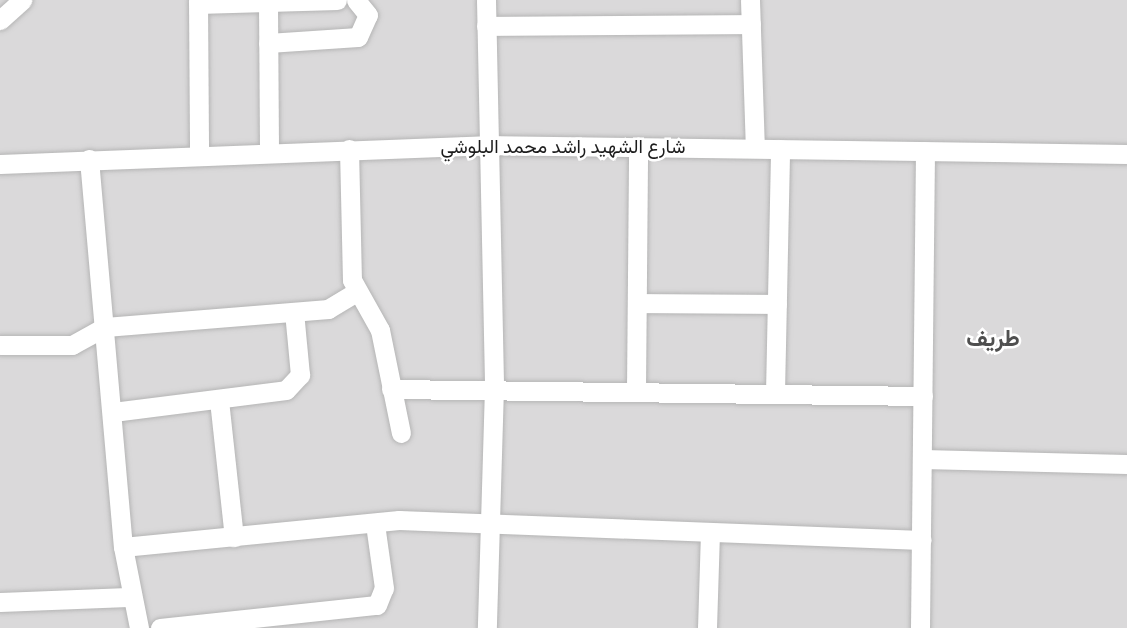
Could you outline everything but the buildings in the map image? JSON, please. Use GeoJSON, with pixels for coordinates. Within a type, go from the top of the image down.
{"type":"FeatureCollection","features":[{"type":"Feature","properties":{"kind":"street"},"geometry":{"type":"LineString","coordinates":[[0,20],[22,0]]}},
{"type":"Feature","properties":{"kind":"street"},"geometry":{"type":"LineString","coordinates":[[199,152],[198,2],[268,4],[337,0]]}},
{"type":"Feature","properties":{"kind":"street"},"geometry":{"type":"LineString","coordinates":[[268,43],[358,37],[368,15],[356,0]]}},
{"type":"Feature","properties":{"kind":"street"},"geometry":{"type":"LineString","coordinates":[[486,0],[486,145],[494,387],[494,520],[487,628]]}},
{"type":"Feature","properties":{"kind":"street"},"geometry":{"type":"LineString","coordinates":[[750,0],[755,148]]}},
{"type":"Feature","properties":{"kind":"street"},"geometry":{"type":"LineString","coordinates":[[268,4],[269,151]]}},
{"type":"Feature","properties":{"kind":"street"},"geometry":{"type":"LineString","coordinates":[[486,26],[751,24]]}},
{"type":"Feature","properties":{"kind":"street","name":"شارع الشهيد راشد محمد البلوشي"},"geometry":{"type":"LineString","coordinates":[[0,164],[199,152],[486,145],[1127,154]]}},
{"type":"Feature","properties":{"kind":"street"},"geometry":{"type":"LineString","coordinates":[[636,390],[638,148]]}},
{"type":"Feature","properties":{"kind":"street"},"geometry":{"type":"LineString","coordinates":[[349,149],[356,292],[380,330],[401,433]]}},
{"type":"Feature","properties":{"kind":"street"},"geometry":{"type":"LineString","coordinates":[[775,393],[780,149]]}},
{"type":"Feature","properties":{"kind":"street"},"geometry":{"type":"LineString","coordinates":[[920,628],[925,151]]}},
{"type":"Feature","properties":{"kind":"street"},"geometry":{"type":"LineString","coordinates":[[89,159],[128,597],[139,628]]}},
{"type":"Feature","properties":{"kind":"street"},"geometry":{"type":"LineString","coordinates":[[0,345],[72,345],[105,327],[328,309],[356,292]]}},
{"type":"Feature","properties":{"kind":"street"},"geometry":{"type":"LineString","coordinates":[[637,303],[777,304]]}},
{"type":"Feature","properties":{"kind":"street"},"geometry":{"type":"LineString","coordinates":[[113,412],[277,394],[298,380],[294,312]]}},
{"type":"Feature","properties":{"kind":"street"},"geometry":{"type":"LineString","coordinates":[[391,389],[494,387],[923,396]]}},
{"type":"Feature","properties":{"kind":"street"},"geometry":{"type":"LineString","coordinates":[[219,400],[234,537]]}},
{"type":"Feature","properties":{"kind":"street"},"geometry":{"type":"LineString","coordinates":[[922,459],[1127,464]]}},
{"type":"Feature","properties":{"kind":"street"},"geometry":{"type":"LineString","coordinates":[[123,547],[375,524],[494,520],[710,534],[922,540]]}},
{"type":"Feature","properties":{"kind":"street"},"geometry":{"type":"LineString","coordinates":[[160,628],[377,605],[384,588],[375,524]]}},
{"type":"Feature","properties":{"kind":"street"},"geometry":{"type":"LineString","coordinates":[[707,628],[710,534]]}},
{"type":"Feature","properties":{"kind":"street"},"geometry":{"type":"LineString","coordinates":[[0,602],[128,597]]}},
{"type":"Feature","properties":{"kind":"shaded area"},"geometry":{"type":"Polygon","coordinates":[[[0,0],[1127,0],[1127,628],[0,628],[0,0]]]}},
{"type":"Feature","properties":{"kind":"district","name":"طريف"},"geometry":{"type":"Point","coordinates":[993,338]}}]}
